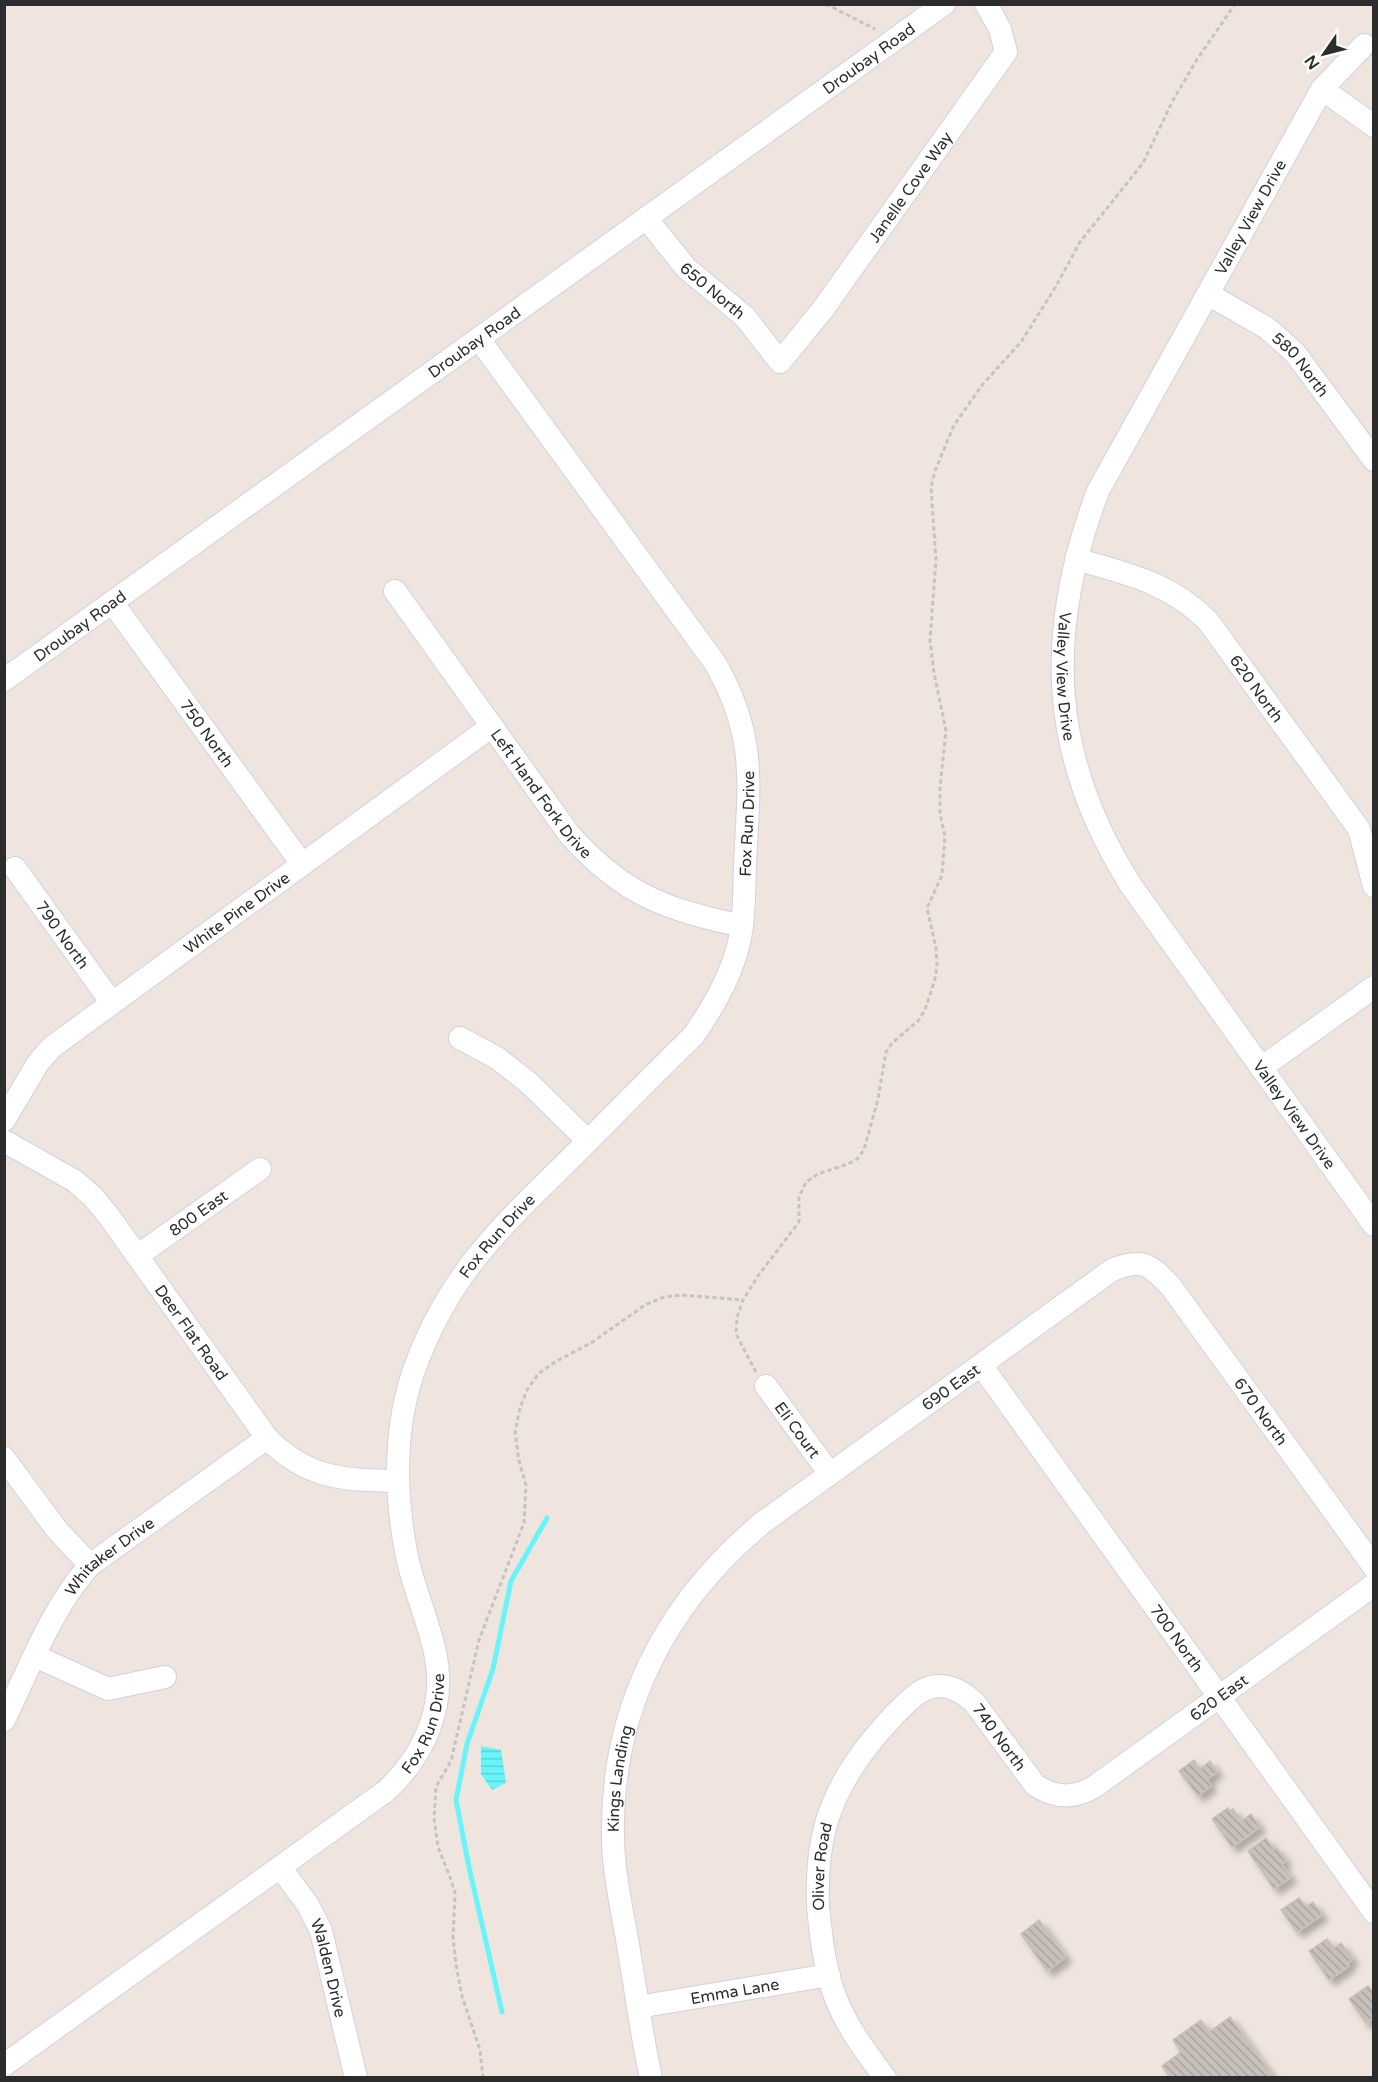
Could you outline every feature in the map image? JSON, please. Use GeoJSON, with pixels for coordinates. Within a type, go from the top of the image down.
{"type":"FeatureCollection","features":[{"type":"Feature","properties":{"kind":"street","name":"Droubay Road"},"geometry":{"type":"LineString","coordinates":[[4,680],[944,4]]}},
{"type":"Feature","properties":{"kind":"street","name":"Janelle Cove Way"},"geometry":{"type":"LineString","coordinates":[[780,362],[823,309],[1006,52],[1000,28],[986,4]]}},
{"type":"Feature","properties":{"kind":"street","name":"Valley View Drive"},"geometry":{"type":"LineString","coordinates":[[1364,45],[1322,88],[1098,491],[1076,559],[1064,625],[1063,690],[1072,751],[1090,808],[1102,836],[1132,887],[1374,1225]]}},
{"type":"Feature","properties":{"kind":"street"},"geometry":{"type":"LineString","coordinates":[[1322,88],[1374,126]]}},
{"type":"Feature","properties":{"kind":"street","name":"650 North"},"geometry":{"type":"LineString","coordinates":[[646,218],[686,268],[745,317],[780,362]]}},
{"type":"Feature","properties":{"kind":"street","name":"580 North"},"geometry":{"type":"LineString","coordinates":[[1208,294],[1282,339],[1309,371],[1374,460]]}},
{"type":"Feature","properties":{"kind":"street","name":"Fox Run Drive"},"geometry":{"type":"LineString","coordinates":[[4,2065],[386,1791],[398,1780],[417,1755],[430,1726],[438,1690],[435,1653],[408,1559],[401,1520],[398,1481],[399,1436],[412,1376],[435,1318],[450,1291],[488,1241],[694,1035],[719,997],[736,954],[742,926],[750,775],[745,735],[733,698],[715,663],[479,339]]}},
{"type":"Feature","properties":{"kind":"street","name":"620 North"},"geometry":{"type":"LineString","coordinates":[[1076,559],[1163,587],[1198,611],[1217,632],[1366,825],[1374,886]]}},
{"type":"Feature","properties":{"kind":"street","name":"Left Hand Fork Drive"},"geometry":{"type":"LineString","coordinates":[[395,591],[569,834],[605,870],[625,884],[670,907],[742,926]]}},
{"type":"Feature","properties":{"kind":"street","name":"750 North"},"geometry":{"type":"LineString","coordinates":[[112,602],[302,864]]}},
{"type":"Feature","properties":{"kind":"street","name":"White Pine Drive"},"geometry":{"type":"LineString","coordinates":[[4,1120],[38,1064],[52,1047],[492,726]]}},
{"type":"Feature","properties":{"kind":"street","name":"790 North"},"geometry":{"type":"LineString","coordinates":[[15,868],[112,1003]]}},
{"type":"Feature","properties":{"kind":"street"},"geometry":{"type":"LineString","coordinates":[[1261,1068],[1374,987]]}},
{"type":"Feature","properties":{"kind":"street"},"geometry":{"type":"LineString","coordinates":[[460,1038],[497,1058],[530,1083],[588,1141]]}},
{"type":"Feature","properties":{"kind":"street","name":"Deer Flat Road"},"geometry":{"type":"LineString","coordinates":[[4,1141],[75,1181],[93,1197],[267,1438],[291,1460],[320,1474],[351,1480],[398,1481]]}},
{"type":"Feature","properties":{"kind":"street","name":"800 East"},"geometry":{"type":"LineString","coordinates":[[137,1256],[260,1169]]}},
{"type":"Feature","properties":{"kind":"street","name":"690 East"},"geometry":{"type":"LineString","coordinates":[[762,1523],[1112,1270],[1126,1264],[1144,1263]]}},
{"type":"Feature","properties":{"kind":"street","name":"670 North"},"geometry":{"type":"LineString","coordinates":[[1144,1263],[1158,1273],[1172,1288],[1374,1567]]}},
{"type":"Feature","properties":{"kind":"street","name":"700 North"},"geometry":{"type":"LineString","coordinates":[[981,1365],[1374,1912]]}},
{"type":"Feature","properties":{"kind":"street","name":"Eli Court"},"geometry":{"type":"LineString","coordinates":[[766,1386],[830,1474]]}},
{"type":"Feature","properties":{"kind":"street","name":"Whitaker Drive"},"geometry":{"type":"LineString","coordinates":[[4,1720],[61,1602],[90,1565],[267,1438]]}},
{"type":"Feature","properties":{"kind":"street"},"geometry":{"type":"LineString","coordinates":[[4,1458],[57,1530],[90,1565]]}},
{"type":"Feature","properties":{"kind":"street","name":"Kings Landing"},"geometry":{"type":"LineString","coordinates":[[651,2078],[615,1868],[613,1841],[615,1786],[625,1733],[653,1655],[683,1606],[719,1561],[762,1523]]}},
{"type":"Feature","properties":{"kind":"street","name":"620 East"},"geometry":{"type":"LineString","coordinates":[[1060,1796],[1077,1794],[1094,1787],[1374,1585]]}},
{"type":"Feature","properties":{"kind":"street"},"geometry":{"type":"LineString","coordinates":[[35,1656],[108,1689],[165,1677]]}},
{"type":"Feature","properties":{"kind":"street","name":"740 North"},"geometry":{"type":"LineString","coordinates":[[937,1686],[966,1695],[974,1702],[1029,1778],[1042,1790],[1060,1796]]}},
{"type":"Feature","properties":{"kind":"street","name":"Oliver Road"},"geometry":{"type":"LineString","coordinates":[[885,2078],[859,2042],[834,1995],[818,1905],[822,1842],[833,1805],[844,1780],[870,1741],[914,1695],[937,1686]]}},
{"type":"Feature","properties":{"kind":"street","name":"Walden Drive"},"geometry":{"type":"LineString","coordinates":[[280,1867],[308,1905],[321,1930],[356,2078]]}},
{"type":"Feature","properties":{"kind":"street","name":"Emma Lane"},"geometry":{"type":"LineString","coordinates":[[638,2007],[829,1975]]}},
{"type":"Feature","properties":{"kind":"path"},"geometry":{"type":"LineString","coordinates":[[826,4],[895,39]]}},
{"type":"Feature","properties":{"kind":"path"},"geometry":{"type":"LineString","coordinates":[[766,1386],[752,1366],[736,1334],[737,1317],[743,1300],[758,1276],[799,1222],[799,1197],[806,1182],[818,1174],[848,1164],[864,1150],[878,1099],[886,1052],[892,1043],[918,1021],[925,1010],[935,979],[936,948],[927,908],[942,875],[945,836],[940,814],[940,787],[946,732],[934,674],[930,640],[936,560],[932,487],[935,471],[954,425],[983,384],[1021,342],[1055,288],[1080,242],[1143,163],[1172,102],[1196,61],[1235,4]]}},
{"type":"Feature","properties":{"kind":"path"},"geometry":{"type":"LineString","coordinates":[[483,2078],[480,2050],[462,1996],[456,1965],[453,1937],[454,1893],[438,1846],[434,1818],[436,1787],[451,1761],[479,1640],[524,1523],[526,1485],[519,1461],[515,1432],[520,1407],[527,1390],[538,1374],[591,1343],[645,1305],[664,1297],[682,1295],[743,1300]]}},
{"type":"Feature","properties":{"kind":"water"},"geometry":{"type":"Polygon","coordinates":[[[481,1746],[501,1750],[506,1783],[492,1790],[481,1774],[481,1746]]]}},
{"type":"Feature","properties":{"kind":"building"},"geometry":{"type":"Polygon","coordinates":[[[1194,1760],[1200,1769],[1210,1761],[1217,1772],[1207,1779],[1211,1786],[1198,1796],[1179,1771],[1194,1760]]]}},
{"type":"Feature","properties":{"kind":"building"},"geometry":{"type":"Polygon","coordinates":[[[1228,1808],[1230,1811],[1233,1809],[1242,1821],[1251,1814],[1260,1827],[1232,1847],[1212,1819],[1228,1808]]]}},
{"type":"Feature","properties":{"kind":"building"},"geometry":{"type":"Polygon","coordinates":[[[1266,1838],[1274,1850],[1277,1848],[1286,1861],[1281,1864],[1291,1877],[1274,1889],[1248,1851],[1266,1838]]]}},
{"type":"Feature","properties":{"kind":"building"},"geometry":{"type":"Polygon","coordinates":[[[1299,1898],[1306,1907],[1313,1902],[1322,1915],[1297,1932],[1281,1910],[1299,1898]]]}},
{"type":"Feature","properties":{"kind":"building"},"geometry":{"type":"Polygon","coordinates":[[[1039,1920],[1066,1957],[1047,1971],[1021,1934],[1039,1920]]]}},
{"type":"Feature","properties":{"kind":"building"},"geometry":{"type":"Polygon","coordinates":[[[1327,1939],[1334,1948],[1341,1943],[1353,1959],[1347,1963],[1349,1966],[1329,1980],[1309,1951],[1327,1939]]]}},
{"type":"Feature","properties":{"kind":"building"},"geometry":{"type":"Polygon","coordinates":[[[1368,1986],[1374,1993],[1374,2018],[1366,2023],[1349,1999],[1368,1986]]]}},
{"type":"Feature","properties":{"kind":"building"},"geometry":{"type":"Polygon","coordinates":[[[1230,2017],[1274,2078],[1170,2078],[1162,2066],[1181,2052],[1173,2040],[1201,2020],[1209,2032],[1230,2017]]]}},
{"type":"Feature","properties":{"kind":"waterway"},"geometry":{"type":"LineString","coordinates":[[502,2012],[456,1800],[467,1744],[493,1669],[511,1581],[547,1518]]}}]}
